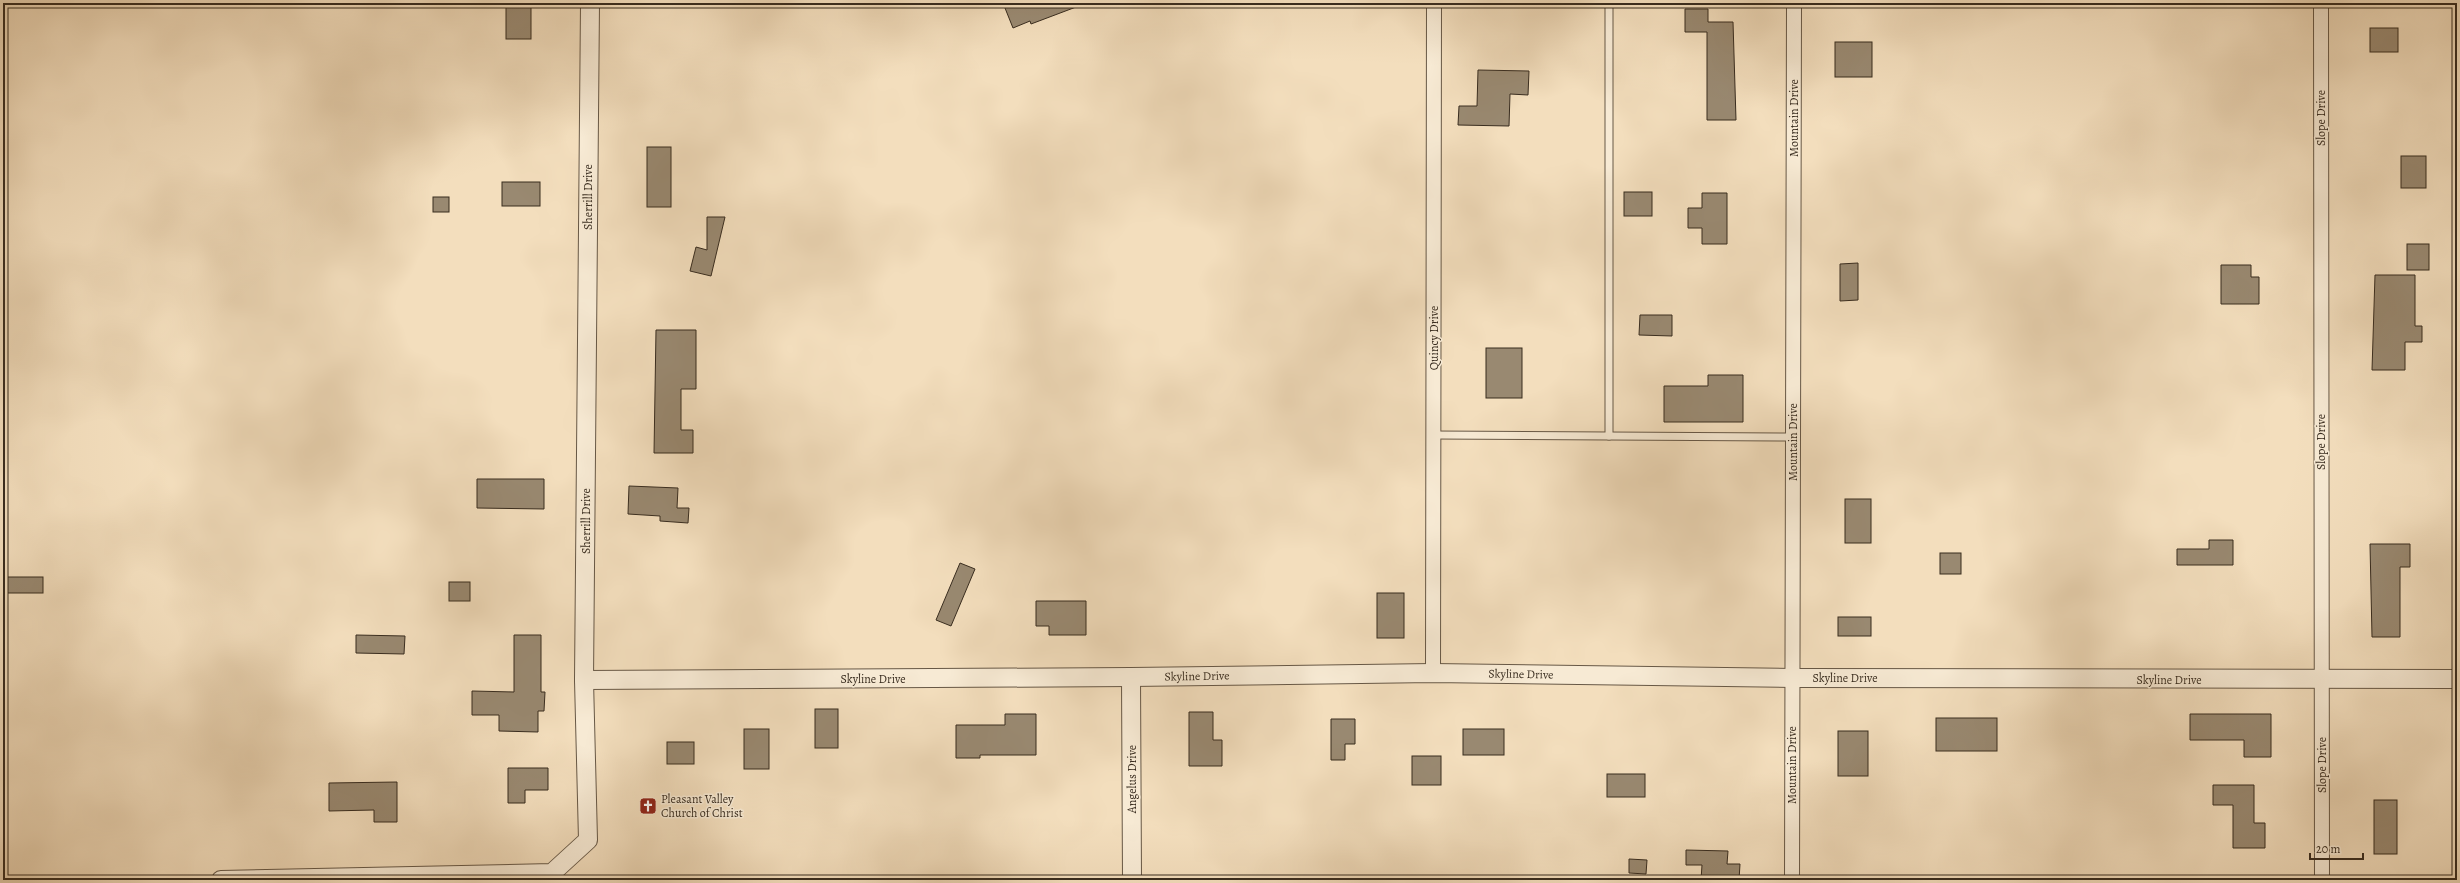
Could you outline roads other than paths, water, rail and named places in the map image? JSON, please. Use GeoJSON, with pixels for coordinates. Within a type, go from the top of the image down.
{"type":"FeatureCollection","features":[{"type":"Feature","properties":{"kind":"street","name":"Sherrill Drive"},"geometry":{"type":"LineString","coordinates":[[221,880],[552,873],[588,840],[584,680],[590,3]]}},
{"type":"Feature","properties":{"kind":"street","name":"Quincy Drive"},"geometry":{"type":"LineString","coordinates":[[1433,673],[1434,3]]}},
{"type":"Feature","properties":{"kind":"street","name":"Mountain Drive"},"geometry":{"type":"LineString","coordinates":[[1792,880],[1794,3]]}},
{"type":"Feature","properties":{"kind":"street","name":"Slope Drive"},"geometry":{"type":"LineString","coordinates":[[2321,3],[2322,880]]}},
{"type":"Feature","properties":{"kind":"street","name":"Skyline Drive"},"geometry":{"type":"LineString","coordinates":[[584,680],[1131,677],[1433,673],[1793,678],[2322,681],[2457,679]]}},
{"type":"Feature","properties":{"kind":"street","name":"Angelus Drive"},"geometry":{"type":"LineString","coordinates":[[1131,677],[1132,880]]}},
{"type":"Feature","properties":{"kind":"lane"},"geometry":{"type":"LineString","coordinates":[[1609,3],[1609,436]]}},
{"type":"Feature","properties":{"kind":"lane"},"geometry":{"type":"LineString","coordinates":[[1434,435],[1793,436]]}},
{"type":"Feature","properties":{"kind":"place","name":"Pleasant Valley Church of Christ"},"geometry":{"type":"Point","coordinates":[648,806]}}]}
